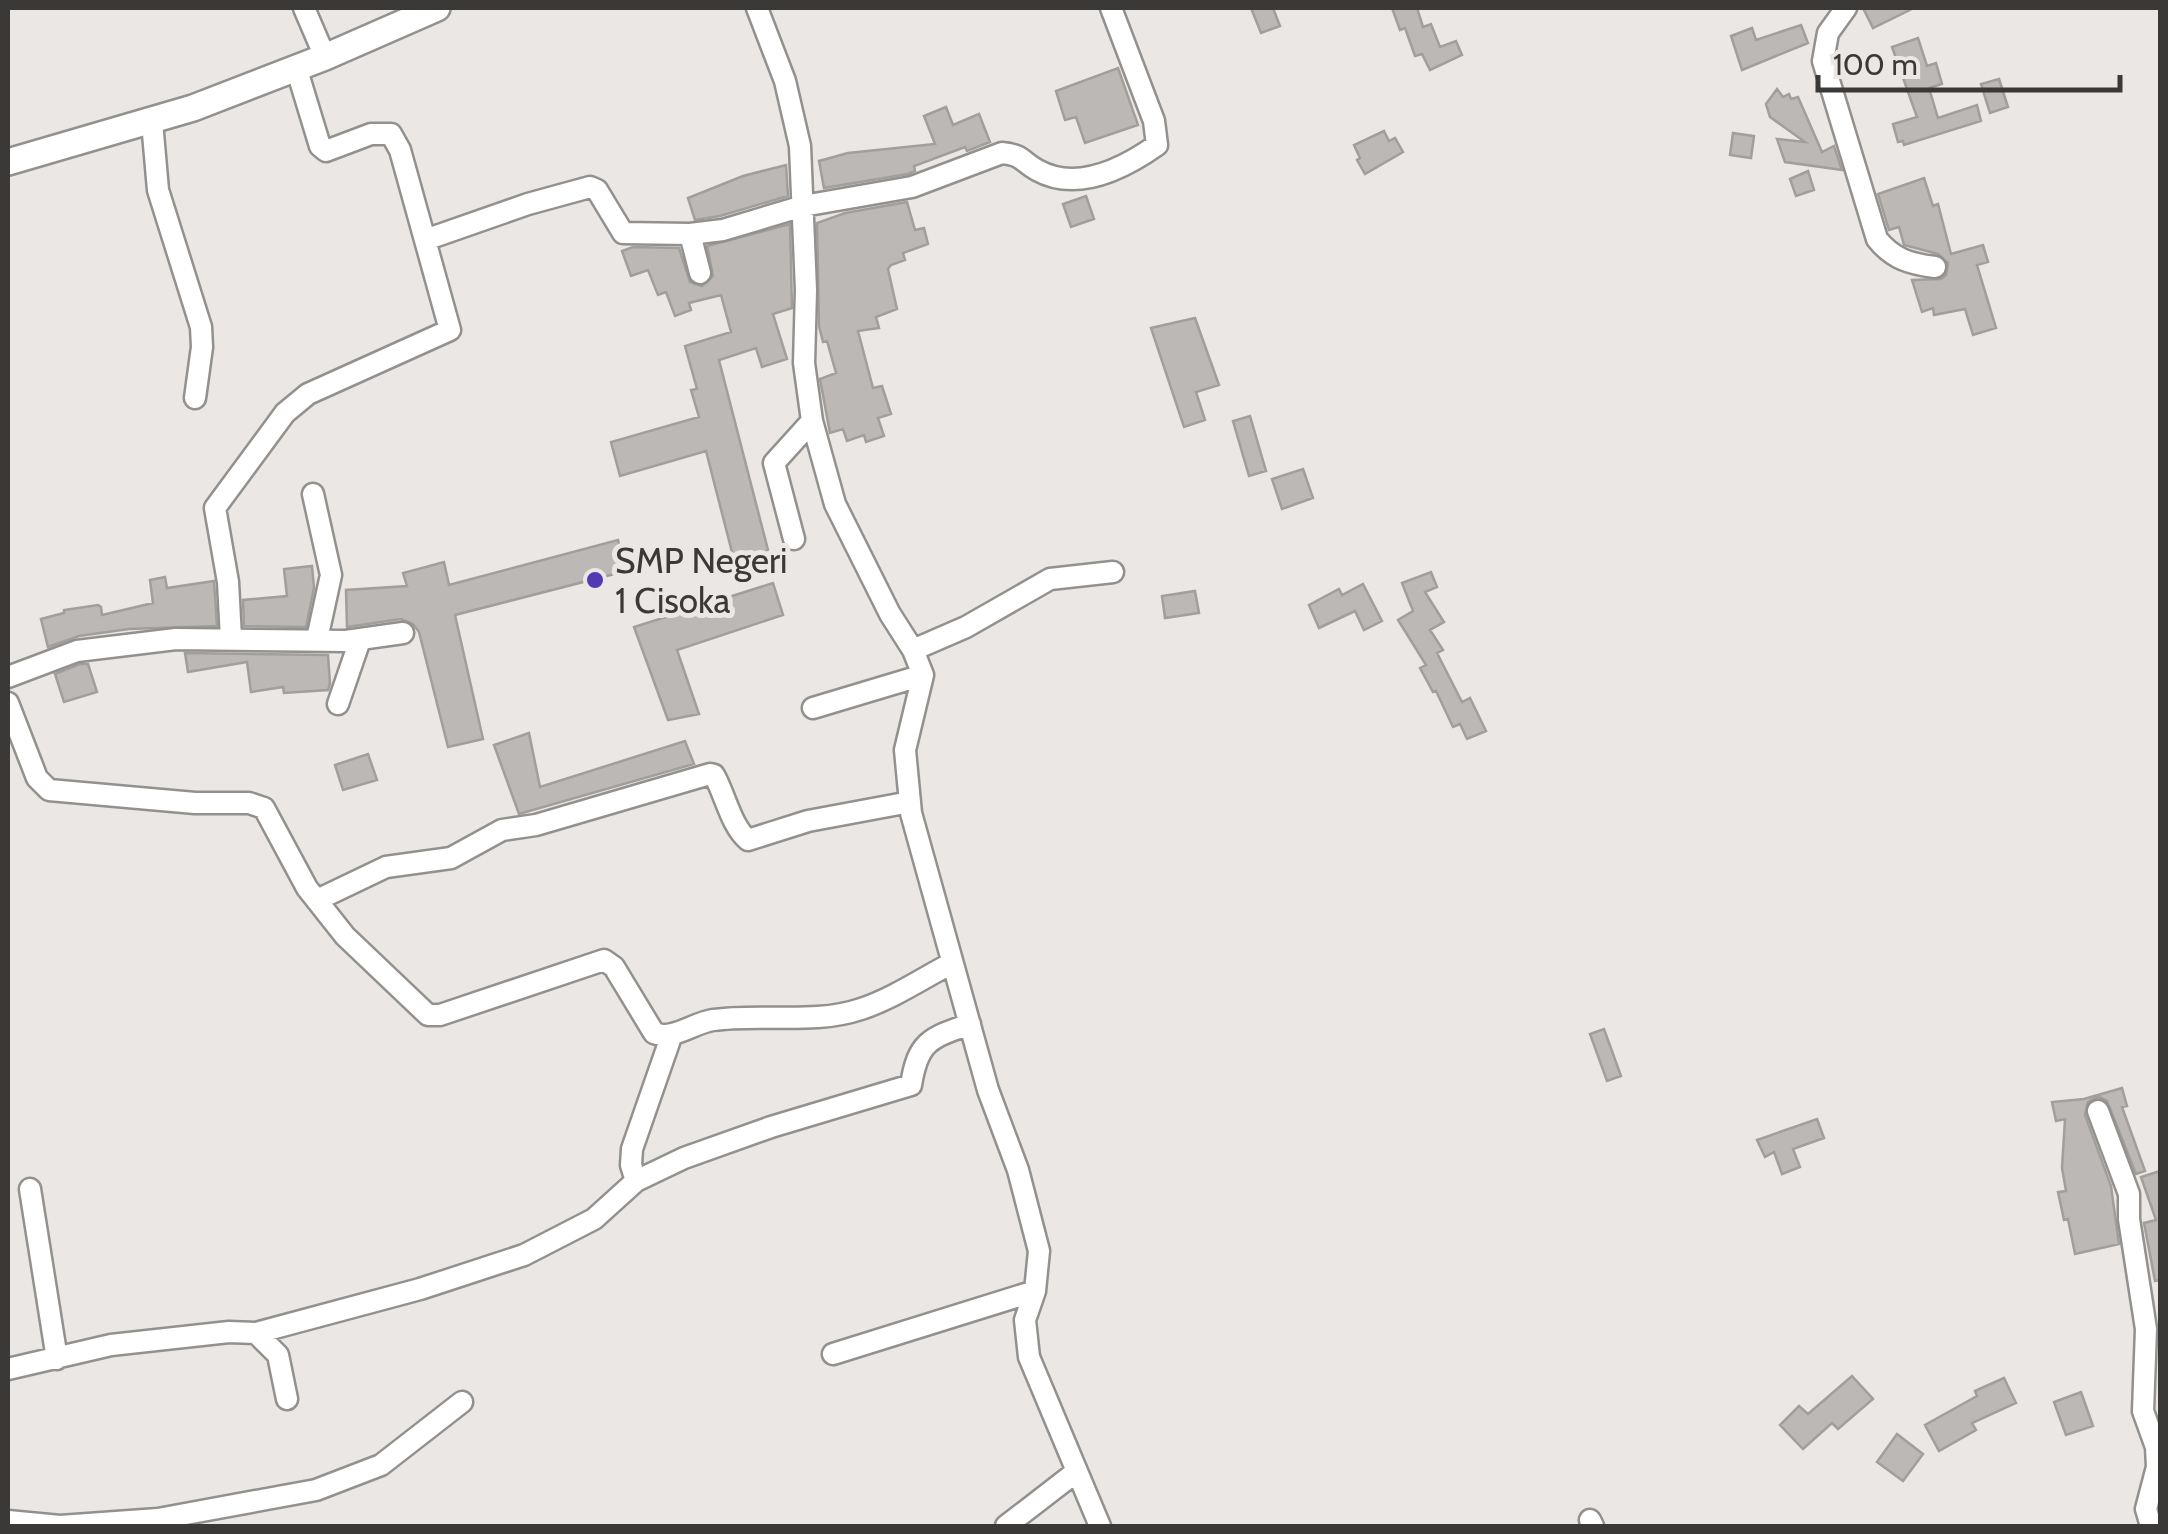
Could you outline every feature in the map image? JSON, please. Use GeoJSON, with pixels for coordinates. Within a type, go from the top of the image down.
{"type":"FeatureCollection","features":[{"type":"Feature","properties":{"kind":"main road"},"geometry":{"type":"LineString","coordinates":[[8,162],[152,122],[324,57],[436,8]]}},
{"type":"Feature","properties":{"kind":"street"},"geometry":{"type":"LineString","coordinates":[[304,8],[324,57]]}},
{"type":"Feature","properties":{"kind":"street"},"geometry":{"type":"LineString","coordinates":[[757,8],[774,46],[800,146],[806,290],[804,363],[812,422],[834,504],[923,675],[905,750],[910,802],[988,1090],[1018,1170],[1038,1251],[1034,1291],[1025,1320],[1029,1357],[1100,1526]]}},
{"type":"Feature","properties":{"kind":"street"},"geometry":{"type":"LineString","coordinates":[[425,240],[590,187],[597,190],[624,233],[690,234],[723,230],[803,206],[912,187],[1002,154],[1018,154],[1038,170],[1072,182],[1135,161],[1157,145],[1154,121],[1112,8]]}},
{"type":"Feature","properties":{"kind":"street"},"geometry":{"type":"LineString","coordinates":[[1846,8],[1828,33],[1823,61],[1877,239],[1909,264],[1935,267]]}},
{"type":"Feature","properties":{"kind":"street"},"geometry":{"type":"LineString","coordinates":[[231,638],[228,582],[215,508],[285,412],[308,394],[449,333],[448,314],[400,150],[391,134],[380,131],[326,151],[320,146],[310,118],[296,67]]}},
{"type":"Feature","properties":{"kind":"street"},"geometry":{"type":"LineString","coordinates":[[152,122],[158,190],[201,327],[195,398]]}},
{"type":"Feature","properties":{"kind":"street"},"geometry":{"type":"LineString","coordinates":[[690,234],[700,273]]}},
{"type":"Feature","properties":{"kind":"street"},"geometry":{"type":"LineString","coordinates":[[794,539],[774,463],[812,422]]}},
{"type":"Feature","properties":{"kind":"street"},"geometry":{"type":"LineString","coordinates":[[313,494],[331,574],[317,639]]}},
{"type":"Feature","properties":{"kind":"street"},"geometry":{"type":"LineString","coordinates":[[913,650],[966,627],[1050,578],[1113,572]]}},
{"type":"Feature","properties":{"kind":"street"},"geometry":{"type":"LineString","coordinates":[[8,677],[77,650],[176,639],[360,640],[404,632]]}},
{"type":"Feature","properties":{"kind":"street"},"geometry":{"type":"LineString","coordinates":[[338,704],[360,640]]}},
{"type":"Feature","properties":{"kind":"street"},"geometry":{"type":"LineString","coordinates":[[813,708],[923,675]]}},
{"type":"Feature","properties":{"kind":"street"},"geometry":{"type":"LineString","coordinates":[[8,703],[38,778],[49,790],[257,805],[269,815],[307,888],[345,936],[428,1016],[604,960],[614,966],[654,1033],[666,1036],[721,1019],[833,1015],[862,1009],[952,962]]}},
{"type":"Feature","properties":{"kind":"street"},"geometry":{"type":"LineString","coordinates":[[317,900],[386,867],[450,858],[502,830],[536,825],[710,774],[714,774],[741,834],[748,840],[808,821],[910,802]]}},
{"type":"Feature","properties":{"kind":"street"},"geometry":{"type":"LineString","coordinates":[[8,1369],[111,1345],[256,1332],[420,1289],[524,1254],[594,1219],[636,1181],[684,1158],[911,1085],[918,1053],[936,1036],[970,1024]]}},
{"type":"Feature","properties":{"kind":"street"},"geometry":{"type":"LineString","coordinates":[[636,1181],[632,1149],[672,1034]]}},
{"type":"Feature","properties":{"kind":"street"},"geometry":{"type":"LineString","coordinates":[[2098,1111],[2129,1194],[2146,1329],[2143,1411],[2156,1448],[2156,1468],[2146,1509],[2151,1526]]}},
{"type":"Feature","properties":{"kind":"street"},"geometry":{"type":"LineString","coordinates":[[30,1189],[57,1358]]}},
{"type":"Feature","properties":{"kind":"street"},"geometry":{"type":"LineString","coordinates":[[833,1354],[1034,1291]]}},
{"type":"Feature","properties":{"kind":"street"},"geometry":{"type":"LineString","coordinates":[[256,1332],[278,1355],[287,1400]]}},
{"type":"Feature","properties":{"kind":"street"},"geometry":{"type":"LineString","coordinates":[[8,1521],[60,1526],[158,1520],[316,1490],[381,1465],[462,1402]]}},
{"type":"Feature","properties":{"kind":"street"},"geometry":{"type":"LineString","coordinates":[[1006,1526],[1076,1472]]}},
{"type":"Feature","properties":{"kind":"building"},"geometry":{"type":"Polygon","coordinates":[[[1251,8],[1273,8],[1280,26],[1261,33],[1251,8]]]}},
{"type":"Feature","properties":{"kind":"building"},"geometry":{"type":"Polygon","coordinates":[[[1392,8],[1417,8],[1423,27],[1431,24],[1440,47],[1456,41],[1462,55],[1430,70],[1422,54],[1415,56],[1405,28],[1400,30],[1392,8]]]}},
{"type":"Feature","properties":{"kind":"building"},"geometry":{"type":"Polygon","coordinates":[[[1863,8],[1914,8],[1873,28],[1863,8]]]}},
{"type":"Feature","properties":{"kind":"building"},"geometry":{"type":"Polygon","coordinates":[[[1801,25],[1808,43],[1742,70],[1731,36],[1752,28],[1756,40],[1801,25]]]}},
{"type":"Feature","properties":{"kind":"building"},"geometry":{"type":"Polygon","coordinates":[[[1918,38],[1927,66],[1936,63],[1942,84],[1929,88],[1938,118],[1977,105],[1981,121],[1904,145],[1903,141],[1898,142],[1893,124],[1917,117],[1892,47],[1918,38]]]}},
{"type":"Feature","properties":{"kind":"building"},"geometry":{"type":"Polygon","coordinates":[[[1118,68],[1138,125],[1085,143],[1076,117],[1065,120],[1056,91],[1118,68]]]}},
{"type":"Feature","properties":{"kind":"building"},"geometry":{"type":"Polygon","coordinates":[[[1999,79],[2008,107],[1990,113],[1981,84],[1999,79]]]}},
{"type":"Feature","properties":{"kind":"building"},"geometry":{"type":"Polygon","coordinates":[[[1777,89],[1783,97],[1798,97],[1822,152],[1834,146],[1842,170],[1785,162],[1777,139],[1805,142],[1770,117],[1766,104],[1777,89]]]}},
{"type":"Feature","properties":{"kind":"building"},"geometry":{"type":"Polygon","coordinates":[[[946,107],[953,125],[979,114],[990,142],[914,166],[915,171],[908,174],[824,188],[819,161],[848,153],[935,144],[924,116],[946,107]]]}},
{"type":"Feature","properties":{"kind":"building"},"geometry":{"type":"Polygon","coordinates":[[[1384,131],[1389,141],[1395,138],[1403,152],[1365,174],[1354,145],[1384,131]]]}},
{"type":"Feature","properties":{"kind":"building"},"geometry":{"type":"Polygon","coordinates":[[[1733,133],[1754,136],[1751,158],[1730,155],[1733,133]]]}},
{"type":"Feature","properties":{"kind":"building"},"geometry":{"type":"Polygon","coordinates":[[[786,165],[788,196],[695,220],[688,198],[743,176],[786,165]]]}},
{"type":"Feature","properties":{"kind":"building"},"geometry":{"type":"Polygon","coordinates":[[[1808,171],[1814,190],[1796,196],[1790,179],[1808,171]]]}},
{"type":"Feature","properties":{"kind":"building"},"geometry":{"type":"Polygon","coordinates":[[[1924,178],[1933,206],[1938,204],[1951,254],[1983,245],[1988,262],[1977,265],[1996,328],[1973,335],[1965,309],[1934,315],[1933,308],[1922,312],[1912,280],[1941,279],[1948,263],[1938,254],[1904,245],[1899,227],[1889,230],[1878,194],[1924,178]]]}},
{"type":"Feature","properties":{"kind":"building"},"geometry":{"type":"Polygon","coordinates":[[[1086,196],[1094,219],[1071,227],[1063,204],[1086,196]]]}},
{"type":"Feature","properties":{"kind":"building"},"geometry":{"type":"Polygon","coordinates":[[[907,202],[915,230],[924,228],[928,244],[903,253],[905,260],[888,269],[897,309],[876,317],[879,328],[858,331],[873,388],[882,386],[891,414],[878,418],[884,436],[866,442],[864,435],[847,441],[843,429],[830,433],[820,379],[836,373],[819,326],[817,223],[845,213],[907,202]]]}},
{"type":"Feature","properties":{"kind":"building"},"geometry":{"type":"Polygon","coordinates":[[[790,224],[792,308],[773,314],[787,359],[762,367],[756,348],[719,360],[768,550],[734,560],[706,451],[620,476],[611,442],[699,417],[691,390],[697,389],[685,346],[731,332],[721,295],[689,303],[691,310],[675,316],[666,292],[658,295],[648,270],[631,276],[622,251],[633,247],[679,248],[690,282],[702,286],[713,276],[707,246],[790,224]]]}},
{"type":"Feature","properties":{"kind":"building"},"geometry":{"type":"Polygon","coordinates":[[[1195,318],[1219,385],[1196,392],[1205,420],[1184,427],[1151,328],[1195,318]]]}},
{"type":"Feature","properties":{"kind":"building"},"geometry":{"type":"Polygon","coordinates":[[[1250,416],[1266,471],[1249,476],[1233,421],[1250,416]]]}},
{"type":"Feature","properties":{"kind":"building"},"geometry":{"type":"Polygon","coordinates":[[[1303,469],[1313,498],[1282,509],[1272,479],[1303,469]]]}},
{"type":"Feature","properties":{"kind":"building"},"geometry":{"type":"Polygon","coordinates":[[[618,540],[626,571],[455,615],[483,739],[448,747],[419,632],[413,624],[401,619],[347,627],[346,590],[407,586],[403,573],[444,562],[449,585],[618,540]]]}},
{"type":"Feature","properties":{"kind":"building"},"geometry":{"type":"Polygon","coordinates":[[[312,566],[314,588],[306,627],[244,626],[243,600],[287,596],[284,569],[312,566]]]}},
{"type":"Feature","properties":{"kind":"building"},"geometry":{"type":"Polygon","coordinates":[[[1431,572],[1437,587],[1425,592],[1444,622],[1430,630],[1443,650],[1437,653],[1462,702],[1470,698],[1486,731],[1467,739],[1460,724],[1453,727],[1420,668],[1426,665],[1398,620],[1413,611],[1402,583],[1431,572]]]}},
{"type":"Feature","properties":{"kind":"building"},"geometry":{"type":"Polygon","coordinates":[[[165,577],[167,588],[214,581],[217,626],[129,629],[79,636],[48,647],[41,619],[64,610],[98,605],[102,615],[153,603],[150,580],[165,577]]]}},
{"type":"Feature","properties":{"kind":"building"},"geometry":{"type":"Polygon","coordinates":[[[773,583],[783,615],[677,650],[699,714],[668,720],[634,627],[773,583]]]}},
{"type":"Feature","properties":{"kind":"building"},"geometry":{"type":"Polygon","coordinates":[[[1363,584],[1382,621],[1364,630],[1355,611],[1319,628],[1309,605],[1339,589],[1342,595],[1363,584]]]}},
{"type":"Feature","properties":{"kind":"building"},"geometry":{"type":"Polygon","coordinates":[[[1195,591],[1199,613],[1165,618],[1162,596],[1195,591]]]}},
{"type":"Feature","properties":{"kind":"building"},"geometry":{"type":"Polygon","coordinates":[[[185,653],[328,655],[330,684],[328,690],[284,693],[283,687],[251,692],[247,662],[188,672],[185,653]]]}},
{"type":"Feature","properties":{"kind":"building"},"geometry":{"type":"Polygon","coordinates":[[[88,664],[97,692],[64,702],[55,674],[88,664]]]}},
{"type":"Feature","properties":{"kind":"building"},"geometry":{"type":"Polygon","coordinates":[[[529,733],[540,787],[685,741],[694,764],[519,814],[494,745],[529,733]]]}},
{"type":"Feature","properties":{"kind":"building"},"geometry":{"type":"Polygon","coordinates":[[[368,754],[377,780],[343,790],[335,765],[368,754]]]}},
{"type":"Feature","properties":{"kind":"building"},"geometry":{"type":"Polygon","coordinates":[[[1604,1029],[1621,1076],[1607,1081],[1590,1034],[1604,1029]]]}},
{"type":"Feature","properties":{"kind":"building"},"geometry":{"type":"Polygon","coordinates":[[[2122,1088],[2127,1106],[2122,1107],[2145,1171],[2136,1174],[2107,1101],[2099,1097],[2088,1102],[2085,1115],[2111,1186],[2119,1244],[2075,1254],[2058,1192],[2066,1191],[2062,1168],[2065,1119],[2056,1121],[2052,1102],[2084,1099],[2122,1088]]]}},
{"type":"Feature","properties":{"kind":"building"},"geometry":{"type":"Polygon","coordinates":[[[1817,1119],[1824,1138],[1793,1149],[1800,1167],[1782,1174],[1774,1152],[1765,1157],[1757,1140],[1817,1119]]]}},
{"type":"Feature","properties":{"kind":"building"},"geometry":{"type":"Polygon","coordinates":[[[2160,1171],[2160,1280],[2155,1281],[2144,1223],[2156,1220],[2141,1177],[2160,1171]]]}},
{"type":"Feature","properties":{"kind":"building"},"geometry":{"type":"Polygon","coordinates":[[[1852,1376],[1873,1399],[1838,1429],[1832,1423],[1803,1449],[1780,1425],[1799,1406],[1808,1414],[1852,1376]]]}},
{"type":"Feature","properties":{"kind":"building"},"geometry":{"type":"Polygon","coordinates":[[[2004,1378],[2016,1403],[1972,1423],[1976,1430],[1939,1451],[1925,1425],[1977,1396],[1975,1391],[2004,1378]]]}},
{"type":"Feature","properties":{"kind":"building"},"geometry":{"type":"Polygon","coordinates":[[[2081,1392],[2093,1426],[2066,1435],[2054,1402],[2081,1392]]]}},
{"type":"Feature","properties":{"kind":"building"},"geometry":{"type":"Polygon","coordinates":[[[1897,1434],[1923,1454],[1903,1481],[1877,1462],[1897,1434]]]}},
{"type":"Feature","properties":{"kind":"place","name":"SMP Negeri 1 Cisoka"},"geometry":{"type":"Point","coordinates":[595,580]}}]}
